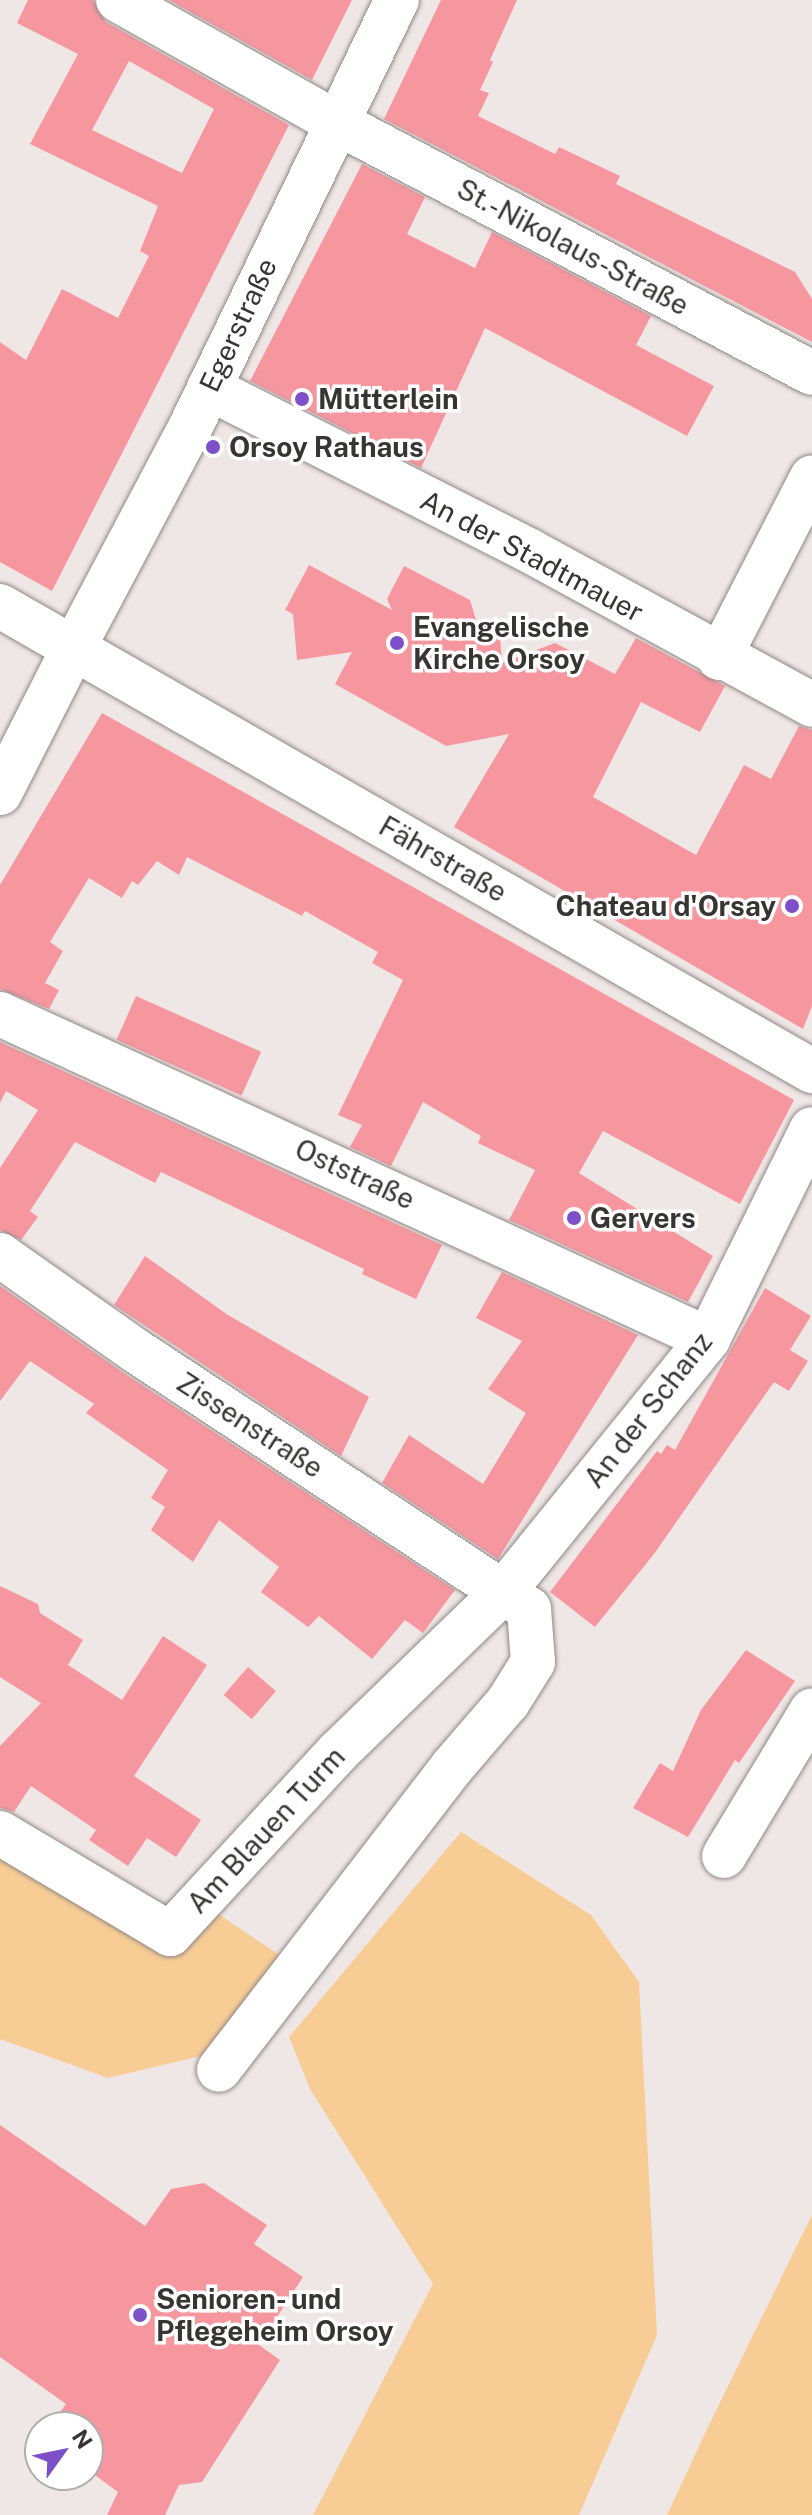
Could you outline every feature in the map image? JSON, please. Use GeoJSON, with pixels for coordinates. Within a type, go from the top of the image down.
{"type":"FeatureCollection","features":[{"type":"Feature","properties":{"kind":"street","name":"St.-Nikolaus-Straße"},"geometry":{"type":"LineString","coordinates":[[118,0],[334,121],[812,373]]}},
{"type":"Feature","properties":{"kind":"street","name":"Egerstraße"},"geometry":{"type":"LineString","coordinates":[[0,793],[209,388],[334,121],[397,0]]}},
{"type":"Feature","properties":{"kind":"street","name":"An der Stadtmauer"},"geometry":{"type":"LineString","coordinates":[[209,388],[530,551],[719,658],[812,705]]}},
{"type":"Feature","properties":{"kind":"street"},"geometry":{"type":"LineString","coordinates":[[719,658],[812,477]]}},
{"type":"Feature","properties":{"kind":"street","name":"Fährstraße"},"geometry":{"type":"LineString","coordinates":[[0,606],[809,1060]]}},
{"type":"Feature","properties":{"kind":"street","name":"Oststraße"},"geometry":{"type":"LineString","coordinates":[[0,1014],[708,1339]]}},
{"type":"Feature","properties":{"kind":"street","name":"An der Schanz"},"geometry":{"type":"LineString","coordinates":[[505,1590],[708,1339],[812,1129]]}},
{"type":"Feature","properties":{"kind":"street","name":"Zissenstraße"},"geometry":{"type":"LineString","coordinates":[[0,1255],[136,1351],[505,1590],[529,1609],[533,1662],[508,1702],[452,1767],[219,2070]]}},
{"type":"Feature","properties":{"kind":"street","name":"Am Blauen Turm"},"geometry":{"type":"LineString","coordinates":[[0,1833],[170,1934],[338,1752],[505,1590]]}},
{"type":"Feature","properties":{"kind":"street"},"geometry":{"type":"LineString","coordinates":[[724,1856],[812,1710]]}},
{"type":"Feature","properties":{"kind":"shaded area"},"geometry":{"type":"Polygon","coordinates":[[[461,1832],[591,1915],[639,1982],[657,2335],[579,2515],[313,2515],[433,2284],[310,2089],[289,2037],[461,1832]]]}},
{"type":"Feature","properties":{"kind":"shaded area"},"geometry":{"type":"Polygon","coordinates":[[[0,1847],[170,1947],[208,1907],[291,1963],[209,2054],[108,2078],[0,2039],[0,1847]]]}},
{"type":"Feature","properties":{"kind":"shaded area"},"geometry":{"type":"Polygon","coordinates":[[[812,2215],[812,2515],[667,2515],[707,2429],[812,2215]]]}},
{"type":"Feature","properties":{"kind":"building"},"geometry":{"type":"Polygon","coordinates":[[[28,0],[93,0],[106,22],[289,125],[52,591],[0,562],[0,342],[26,360],[62,289],[118,318],[149,256],[140,251],[158,206],[30,144],[78,54],[17,23],[28,0]],[[129,61],[92,130],[182,173],[214,109],[129,61]]]}},
{"type":"Feature","properties":{"kind":"building"},"geometry":{"type":"Polygon","coordinates":[[[169,0],[352,0],[312,80],[169,0]]]}},
{"type":"Feature","properties":{"kind":"building"},"geometry":{"type":"Polygon","coordinates":[[[441,0],[517,0],[490,60],[493,62],[480,90],[489,93],[478,116],[555,154],[559,147],[620,176],[616,184],[795,272],[812,299],[812,342],[384,119],[441,0]]]}},
{"type":"Feature","properties":{"kind":"building"},"geometry":{"type":"Polygon","coordinates":[[[362,164],[425,197],[407,234],[475,268],[492,232],[651,316],[636,345],[714,386],[687,436],[485,328],[421,468],[250,381],[362,164]]]}},
{"type":"Feature","properties":{"kind":"building"},"geometry":{"type":"Polygon","coordinates":[[[309,565],[392,610],[387,599],[404,566],[470,600],[478,627],[499,621],[502,663],[555,643],[615,674],[636,638],[725,686],[700,732],[641,702],[593,797],[696,855],[744,765],[771,779],[799,726],[812,730],[812,1006],[803,1029],[454,827],[509,734],[446,746],[335,684],[352,652],[297,660],[293,614],[285,610],[309,565]]]}},
{"type":"Feature","properties":{"kind":"building"},"geometry":{"type":"Polygon","coordinates":[[[102,713],[794,1100],[740,1204],[603,1131],[579,1173],[713,1256],[688,1302],[509,1220],[535,1170],[478,1143],[481,1136],[423,1102],[391,1166],[350,1147],[362,1125],[338,1115],[403,980],[372,963],[378,952],[305,911],[302,916],[187,857],[179,875],[157,861],[138,885],[132,881],[122,898],[89,878],[50,942],[63,951],[45,983],[59,990],[49,1009],[0,989],[0,885],[102,713]]]}},
{"type":"Feature","properties":{"kind":"building"},"geometry":{"type":"Polygon","coordinates":[[[136,996],[261,1052],[242,1096],[116,1040],[136,996]]]}},
{"type":"Feature","properties":{"kind":"building"},"geometry":{"type":"Polygon","coordinates":[[[0,1042],[442,1245],[416,1299],[362,1274],[364,1269],[161,1172],[155,1183],[75,1142],[30,1211],[38,1217],[21,1240],[0,1230],[0,1168],[38,1110],[6,1091],[0,1103],[0,1042]]]}},
{"type":"Feature","properties":{"kind":"building"},"geometry":{"type":"Polygon","coordinates":[[[145,1256],[228,1315],[369,1397],[341,1456],[114,1305],[145,1256]]]}},
{"type":"Feature","properties":{"kind":"building"},"geometry":{"type":"Polygon","coordinates":[[[502,1272],[638,1335],[498,1559],[382,1483],[409,1435],[483,1484],[526,1413],[488,1389],[522,1341],[476,1318],[502,1272]]]}},
{"type":"Feature","properties":{"kind":"building"},"geometry":{"type":"Polygon","coordinates":[[[0,1286],[122,1372],[455,1590],[423,1633],[405,1620],[372,1659],[319,1616],[308,1627],[261,1592],[279,1567],[219,1520],[193,1562],[151,1530],[165,1507],[151,1498],[168,1470],[86,1413],[94,1404],[30,1361],[0,1401],[0,1286]]]}},
{"type":"Feature","properties":{"kind":"building"},"geometry":{"type":"Polygon","coordinates":[[[765,1288],[811,1316],[790,1350],[808,1361],[789,1391],[774,1382],[654,1554],[595,1627],[550,1592],[657,1451],[661,1454],[667,1445],[675,1450],[765,1288]]]}},
{"type":"Feature","properties":{"kind":"building"},"geometry":{"type":"Polygon","coordinates":[[[0,1586],[38,1604],[40,1613],[83,1640],[68,1665],[122,1700],[163,1636],[207,1665],[134,1776],[201,1820],[176,1857],[147,1838],[128,1866],[89,1840],[96,1830],[31,1786],[14,1812],[0,1808],[0,1746],[41,1703],[0,1677],[0,1586]]]}},
{"type":"Feature","properties":{"kind":"building"},"geometry":{"type":"Polygon","coordinates":[[[746,1650],[795,1681],[739,1763],[735,1760],[688,1837],[633,1808],[660,1763],[673,1771],[701,1710],[746,1650]]]}},
{"type":"Feature","properties":{"kind":"building"},"geometry":{"type":"Polygon","coordinates":[[[248,1667],[276,1691],[252,1719],[224,1695],[248,1667]]]}},
{"type":"Feature","properties":{"kind":"building","name":"Senioren- und Pflegeheim Orsoy"},"geometry":{"type":"Polygon","coordinates":[[[0,2125],[145,2226],[171,2189],[204,2183],[267,2225],[254,2244],[303,2277],[259,2345],[280,2360],[202,2482],[179,2485],[165,2515],[107,2515],[118,2492],[104,2482],[104,2411],[61,2411],[66,2404],[0,2357],[0,2125]]]}},
{"type":"Feature","properties":{"kind":"place","name":"Mütterlein"},"geometry":{"type":"Point","coordinates":[302,399]}},
{"type":"Feature","properties":{"kind":"place","name":"Orsoy Rathaus"},"geometry":{"type":"Point","coordinates":[213,447]}},
{"type":"Feature","properties":{"kind":"place","name":"Evangelische Kirche Orsoy"},"geometry":{"type":"Point","coordinates":[397,643]}},
{"type":"Feature","properties":{"kind":"place","name":"Chateau d'Orsay"},"geometry":{"type":"Point","coordinates":[792,906]}},
{"type":"Feature","properties":{"kind":"place","name":"Gervers"},"geometry":{"type":"Point","coordinates":[574,1218]}},
{"type":"Feature","properties":{"kind":"place","name":"Senioren- und Pflegeheim Orsoy"},"geometry":{"type":"Point","coordinates":[140,2315]}}]}
